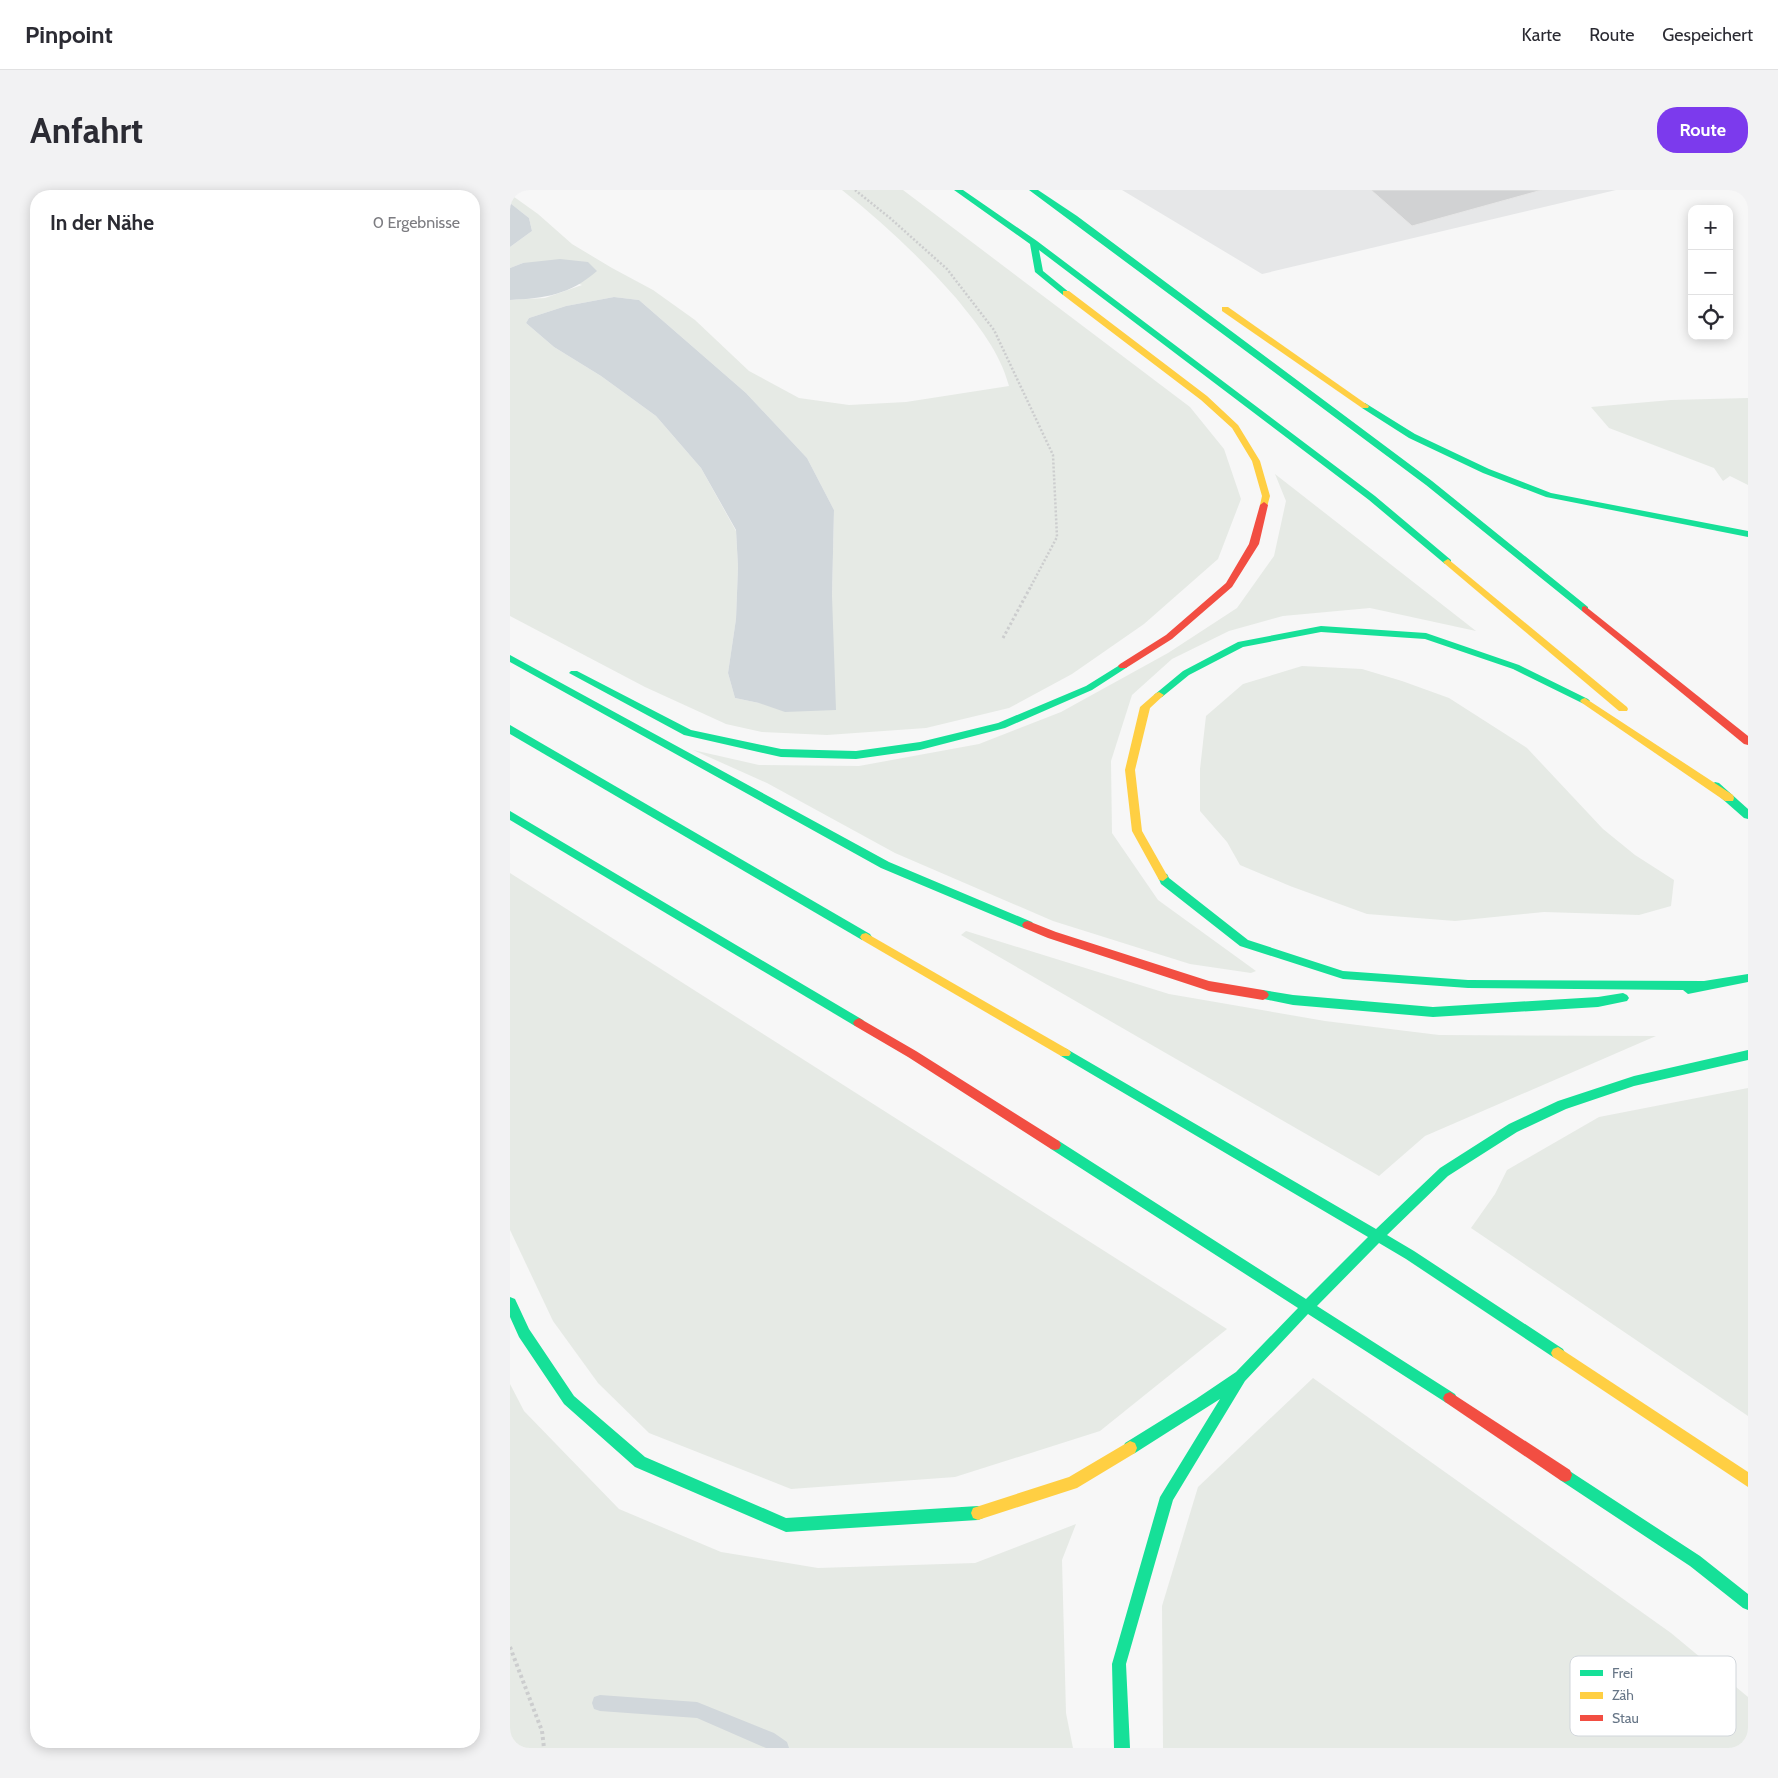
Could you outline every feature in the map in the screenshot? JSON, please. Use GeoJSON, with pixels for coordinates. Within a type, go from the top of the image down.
{"type":"FeatureCollection","features":[{"type":"Feature","properties":{"kind":"highway"},"geometry":{"type":"LineString","coordinates":[[958,190],[1034,243],[1372,498],[1630,715]]}},
{"type":"Feature","properties":{"kind":"highway"},"geometry":{"type":"LineString","coordinates":[[1033,190],[1074,218],[1429,483],[1748,741]]}},
{"type":"Feature","properties":{"kind":"highway"},"geometry":{"type":"LineString","coordinates":[[1074,218],[1124,241]]}},
{"type":"Feature","properties":{"kind":"highway"},"geometry":{"type":"LineString","coordinates":[[561,666],[688,733],[781,753],[856,755],[920,746],[1002,726],[1089,688],[1169,637],[1229,585],[1254,544],[1266,496],[1256,461],[1235,427],[1204,398],[1039,272],[1034,243]]}},
{"type":"Feature","properties":{"kind":"highway"},"geometry":{"type":"LineString","coordinates":[[1212,300],[1341,390],[1412,436],[1486,472],[1549,495],[1748,534]]}},
{"type":"Feature","properties":{"kind":"highway"},"geometry":{"type":"LineString","coordinates":[[1707,986],[1468,984],[1343,975],[1244,943],[1165,881],[1137,831],[1130,770],[1145,707],[1186,673],[1240,644],[1321,628],[1426,636],[1516,667],[1584,701],[1729,798]]}},
{"type":"Feature","properties":{"kind":"highway"},"geometry":{"type":"LineString","coordinates":[[510,658],[885,865],[1052,935],[1209,986],[1293,1000],[1433,1012],[1598,1002],[1748,978]]}},
{"type":"Feature","properties":{"kind":"highway"},"geometry":{"type":"LineString","coordinates":[[1645,728],[1748,815]]}},
{"type":"Feature","properties":{"kind":"highway"},"geometry":{"type":"LineString","coordinates":[[510,729],[1410,1255],[1748,1480]]}},
{"type":"Feature","properties":{"kind":"highway"},"geometry":{"type":"LineString","coordinates":[[510,814],[596,868],[912,1054],[1345,1330],[1695,1561],[1748,1603]]}},
{"type":"Feature","properties":{"kind":"highway"},"geometry":{"type":"LineString","coordinates":[[1122,1748],[1119,1664],[1167,1498],[1242,1376],[1343,1269],[1444,1172],[1513,1128],[1562,1105],[1634,1081],[1748,1055]]}},
{"type":"Feature","properties":{"kind":"highway"},"geometry":{"type":"LineString","coordinates":[[510,1303],[524,1333],[569,1400],[640,1462],[786,1525],[980,1513],[1072,1483],[1201,1404],[1242,1376]]}},
{"type":"Feature","properties":{"kind":"path"},"geometry":{"type":"LineString","coordinates":[[855,190],[890,218],[947,269],[994,330],[1053,455],[1057,537],[1003,638]]}},
{"type":"Feature","properties":{"kind":"path"},"geometry":{"type":"LineString","coordinates":[[510,1647],[542,1731],[544,1748]]}},
{"type":"Feature","properties":{"kind":"shaded area"},"geometry":{"type":"Polygon","coordinates":[[[842,190],[903,190],[1190,407],[1224,449],[1241,499],[1218,559],[1144,624],[1072,674],[1009,708],[926,728],[827,735],[762,732],[726,724],[645,687],[510,616],[510,300],[545,298],[582,285],[523,263],[510,268],[510,247],[532,231],[529,218],[510,203],[510,194],[538,214],[572,244],[653,290],[695,320],[749,371],[799,398],[849,405],[906,402],[1009,386],[994,350],[956,298],[887,228],[842,190]],[[614,297],[566,306],[529,318],[526,323],[554,347],[601,376],[656,416],[701,468],[736,531],[738,567],[736,619],[728,673],[735,698],[759,703],[832,596],[834,510],[807,458],[746,393],[639,300],[614,297]]]}},
{"type":"Feature","properties":{"kind":"shaded area"},"geometry":{"type":"Polygon","coordinates":[[[1122,190],[1616,190],[1262,274],[1122,190]]]}},
{"type":"Feature","properties":{"kind":"shaded area"},"geometry":{"type":"Polygon","coordinates":[[[510,203],[529,218],[532,231],[510,247],[510,203]]]}},
{"type":"Feature","properties":{"kind":"shaded area"},"geometry":{"type":"Polygon","coordinates":[[[560,259],[588,262],[597,271],[577,285],[556,294],[510,300],[510,268],[523,263],[560,259]]]}},
{"type":"Feature","properties":{"kind":"shaded area"},"geometry":{"type":"Polygon","coordinates":[[[614,297],[639,300],[746,393],[807,458],[834,510],[832,596],[836,710],[785,712],[759,703],[735,698],[728,673],[736,619],[738,567],[736,530],[701,468],[656,416],[601,376],[554,347],[526,323],[529,318],[566,306],[614,297]]]}},
{"type":"Feature","properties":{"kind":"shaded area"},"geometry":{"type":"Polygon","coordinates":[[[1748,398],[1748,485],[1730,476],[1723,481],[1714,468],[1609,428],[1591,407],[1671,400],[1748,398]]]}},
{"type":"Feature","properties":{"kind":"shaded area"},"geometry":{"type":"Polygon","coordinates":[[[1275,474],[1476,631],[1370,608],[1283,616],[1229,631],[1172,659],[1132,695],[1111,761],[1112,833],[1158,900],[1256,971],[1251,973],[1190,964],[1053,921],[895,853],[767,783],[693,750],[759,765],[859,766],[979,744],[1061,712],[1168,653],[1237,608],[1274,556],[1286,501],[1275,474]]]}},
{"type":"Feature","properties":{"kind":"shaded area"},"geometry":{"type":"Polygon","coordinates":[[[1302,666],[1362,669],[1449,698],[1527,748],[1603,829],[1635,855],[1674,880],[1671,906],[1639,915],[1544,912],[1455,921],[1367,914],[1290,886],[1240,865],[1227,842],[1200,811],[1200,769],[1206,716],[1243,684],[1302,666]]]}},
{"type":"Feature","properties":{"kind":"shaded area"},"geometry":{"type":"Polygon","coordinates":[[[510,873],[1227,1329],[1100,1431],[955,1477],[791,1489],[649,1433],[598,1383],[553,1321],[510,1230],[510,873]]]}},
{"type":"Feature","properties":{"kind":"shaded area"},"geometry":{"type":"Polygon","coordinates":[[[966,931],[1169,994],[1325,1021],[1439,1035],[1656,1036],[1425,1136],[1379,1176],[961,935],[966,931]]]}},
{"type":"Feature","properties":{"kind":"shaded area"},"geometry":{"type":"Polygon","coordinates":[[[1748,1088],[1748,1416],[1471,1228],[1495,1194],[1507,1170],[1599,1117],[1748,1088]]]}},
{"type":"Feature","properties":{"kind":"shaded area"},"geometry":{"type":"Polygon","coordinates":[[[1313,1378],[1671,1633],[1699,1656],[1570,1656],[1570,1736],[1736,1736],[1736,1687],[1748,1697],[1748,1748],[1163,1748],[1162,1606],[1198,1487],[1313,1378]]]}},
{"type":"Feature","properties":{"kind":"shaded area"},"geometry":{"type":"Polygon","coordinates":[[[510,1384],[524,1411],[619,1509],[721,1552],[818,1568],[975,1563],[1076,1524],[1062,1560],[1066,1713],[1073,1748],[510,1748],[510,1384]]]}},
{"type":"Feature","properties":{"kind":"building"},"geometry":{"type":"Polygon","coordinates":[[[1371,190],[1542,190],[1412,226],[1371,190]]]}},
{"type":"Feature","properties":{"kind":"waterway"},"geometry":{"type":"LineString","coordinates":[[600,1703],[697,1710],[768,1739],[781,1748]]}},
{"type":"Feature","properties":{"kind":"traffic: fast"},"geometry":{"type":"LineString","coordinates":[[958,190],[1034,243],[1372,498],[1448,562]]}},
{"type":"Feature","properties":{"kind":"traffic: fast"},"geometry":{"type":"LineString","coordinates":[[1033,190],[1074,218],[1429,483],[1585,609]]}},
{"type":"Feature","properties":{"kind":"traffic: fast"},"geometry":{"type":"LineString","coordinates":[[1034,243],[1039,272],[1066,293]]}},
{"type":"Feature","properties":{"kind":"traffic: fast"},"geometry":{"type":"LineString","coordinates":[[1365,406],[1412,436],[1486,471],[1549,495],[1748,534]]}},
{"type":"Feature","properties":{"kind":"traffic: fast"},"geometry":{"type":"LineString","coordinates":[[1159,695],[1186,673],[1241,644],[1321,629],[1426,636],[1516,667],[1585,701]]}},
{"type":"Feature","properties":{"kind":"traffic: fast"},"geometry":{"type":"LineString","coordinates":[[510,658],[885,865],[1028,925]]}},
{"type":"Feature","properties":{"kind":"traffic: fast"},"geometry":{"type":"LineString","coordinates":[[574,673],[688,733],[781,753],[856,755],[920,746],[1001,726],[1089,688],[1123,666]]}},
{"type":"Feature","properties":{"kind":"traffic: fast"},"geometry":{"type":"LineString","coordinates":[[510,729],[866,937]]}},
{"type":"Feature","properties":{"kind":"traffic: fast"},"geometry":{"type":"LineString","coordinates":[[1715,786],[1748,815]]}},
{"type":"Feature","properties":{"kind":"traffic: fast"},"geometry":{"type":"LineString","coordinates":[[510,815],[859,1023]]}},
{"type":"Feature","properties":{"kind":"traffic: fast"},"geometry":{"type":"LineString","coordinates":[[1163,877],[1165,881],[1244,943],[1343,975],[1468,984],[1707,986]]}},
{"type":"Feature","properties":{"kind":"traffic: fast"},"geometry":{"type":"LineString","coordinates":[[1688,989],[1748,978]]}},
{"type":"Feature","properties":{"kind":"traffic: fast"},"geometry":{"type":"LineString","coordinates":[[1263,995],[1293,1000],[1433,1012],[1598,1002],[1623,998]]}},
{"type":"Feature","properties":{"kind":"traffic: fast"},"geometry":{"type":"LineString","coordinates":[[1065,1053],[1410,1255],[1558,1353]]}},
{"type":"Feature","properties":{"kind":"traffic: fast"},"geometry":{"type":"LineString","coordinates":[[1130,1448],[1201,1404],[1241,1376],[1343,1269],[1444,1172],[1513,1128],[1562,1105],[1634,1081],[1748,1055]]}},
{"type":"Feature","properties":{"kind":"traffic: fast"},"geometry":{"type":"LineString","coordinates":[[1055,1145],[1450,1398]]}},
{"type":"Feature","properties":{"kind":"traffic: fast"},"geometry":{"type":"LineString","coordinates":[[510,1303],[524,1333],[569,1400],[640,1462],[786,1525],[978,1513]]}},
{"type":"Feature","properties":{"kind":"traffic: fast"},"geometry":{"type":"LineString","coordinates":[[1122,1748],[1119,1664],[1167,1497],[1238,1381]]}},
{"type":"Feature","properties":{"kind":"traffic: fast"},"geometry":{"type":"LineString","coordinates":[[1565,1475],[1695,1561],[1748,1603]]}},
{"type":"Feature","properties":{"kind":"traffic: slow"},"geometry":{"type":"LineString","coordinates":[[1066,293],[1204,398],[1235,427],[1256,461],[1266,496],[1264,505]]}},
{"type":"Feature","properties":{"kind":"traffic: slow"},"geometry":{"type":"LineString","coordinates":[[1225,309],[1365,406]]}},
{"type":"Feature","properties":{"kind":"traffic: slow"},"geometry":{"type":"LineString","coordinates":[[1448,562],[1623,709]]}},
{"type":"Feature","properties":{"kind":"traffic: slow"},"geometry":{"type":"LineString","coordinates":[[1159,695],[1145,707],[1130,770],[1137,831],[1163,877]]}},
{"type":"Feature","properties":{"kind":"traffic: slow"},"geometry":{"type":"LineString","coordinates":[[1585,701],[1729,798]]}},
{"type":"Feature","properties":{"kind":"traffic: slow"},"geometry":{"type":"LineString","coordinates":[[866,937],[1065,1053]]}},
{"type":"Feature","properties":{"kind":"traffic: slow"},"geometry":{"type":"LineString","coordinates":[[1558,1353],[1748,1480]]}},
{"type":"Feature","properties":{"kind":"traffic: slow"},"geometry":{"type":"LineString","coordinates":[[978,1513],[1072,1483],[1130,1448]]}},
{"type":"Feature","properties":{"kind":"traffic: jam"},"geometry":{"type":"LineString","coordinates":[[1123,666],[1169,637],[1229,585],[1254,544],[1264,505]]}},
{"type":"Feature","properties":{"kind":"traffic: jam"},"geometry":{"type":"LineString","coordinates":[[1585,609],[1748,741]]}},
{"type":"Feature","properties":{"kind":"traffic: jam"},"geometry":{"type":"LineString","coordinates":[[1028,925],[1052,935],[1209,986],[1263,995]]}},
{"type":"Feature","properties":{"kind":"traffic: jam"},"geometry":{"type":"LineString","coordinates":[[859,1023],[912,1054],[1055,1145]]}},
{"type":"Feature","properties":{"kind":"traffic: jam"},"geometry":{"type":"LineString","coordinates":[[1450,1398],[1565,1475]]}}]}
